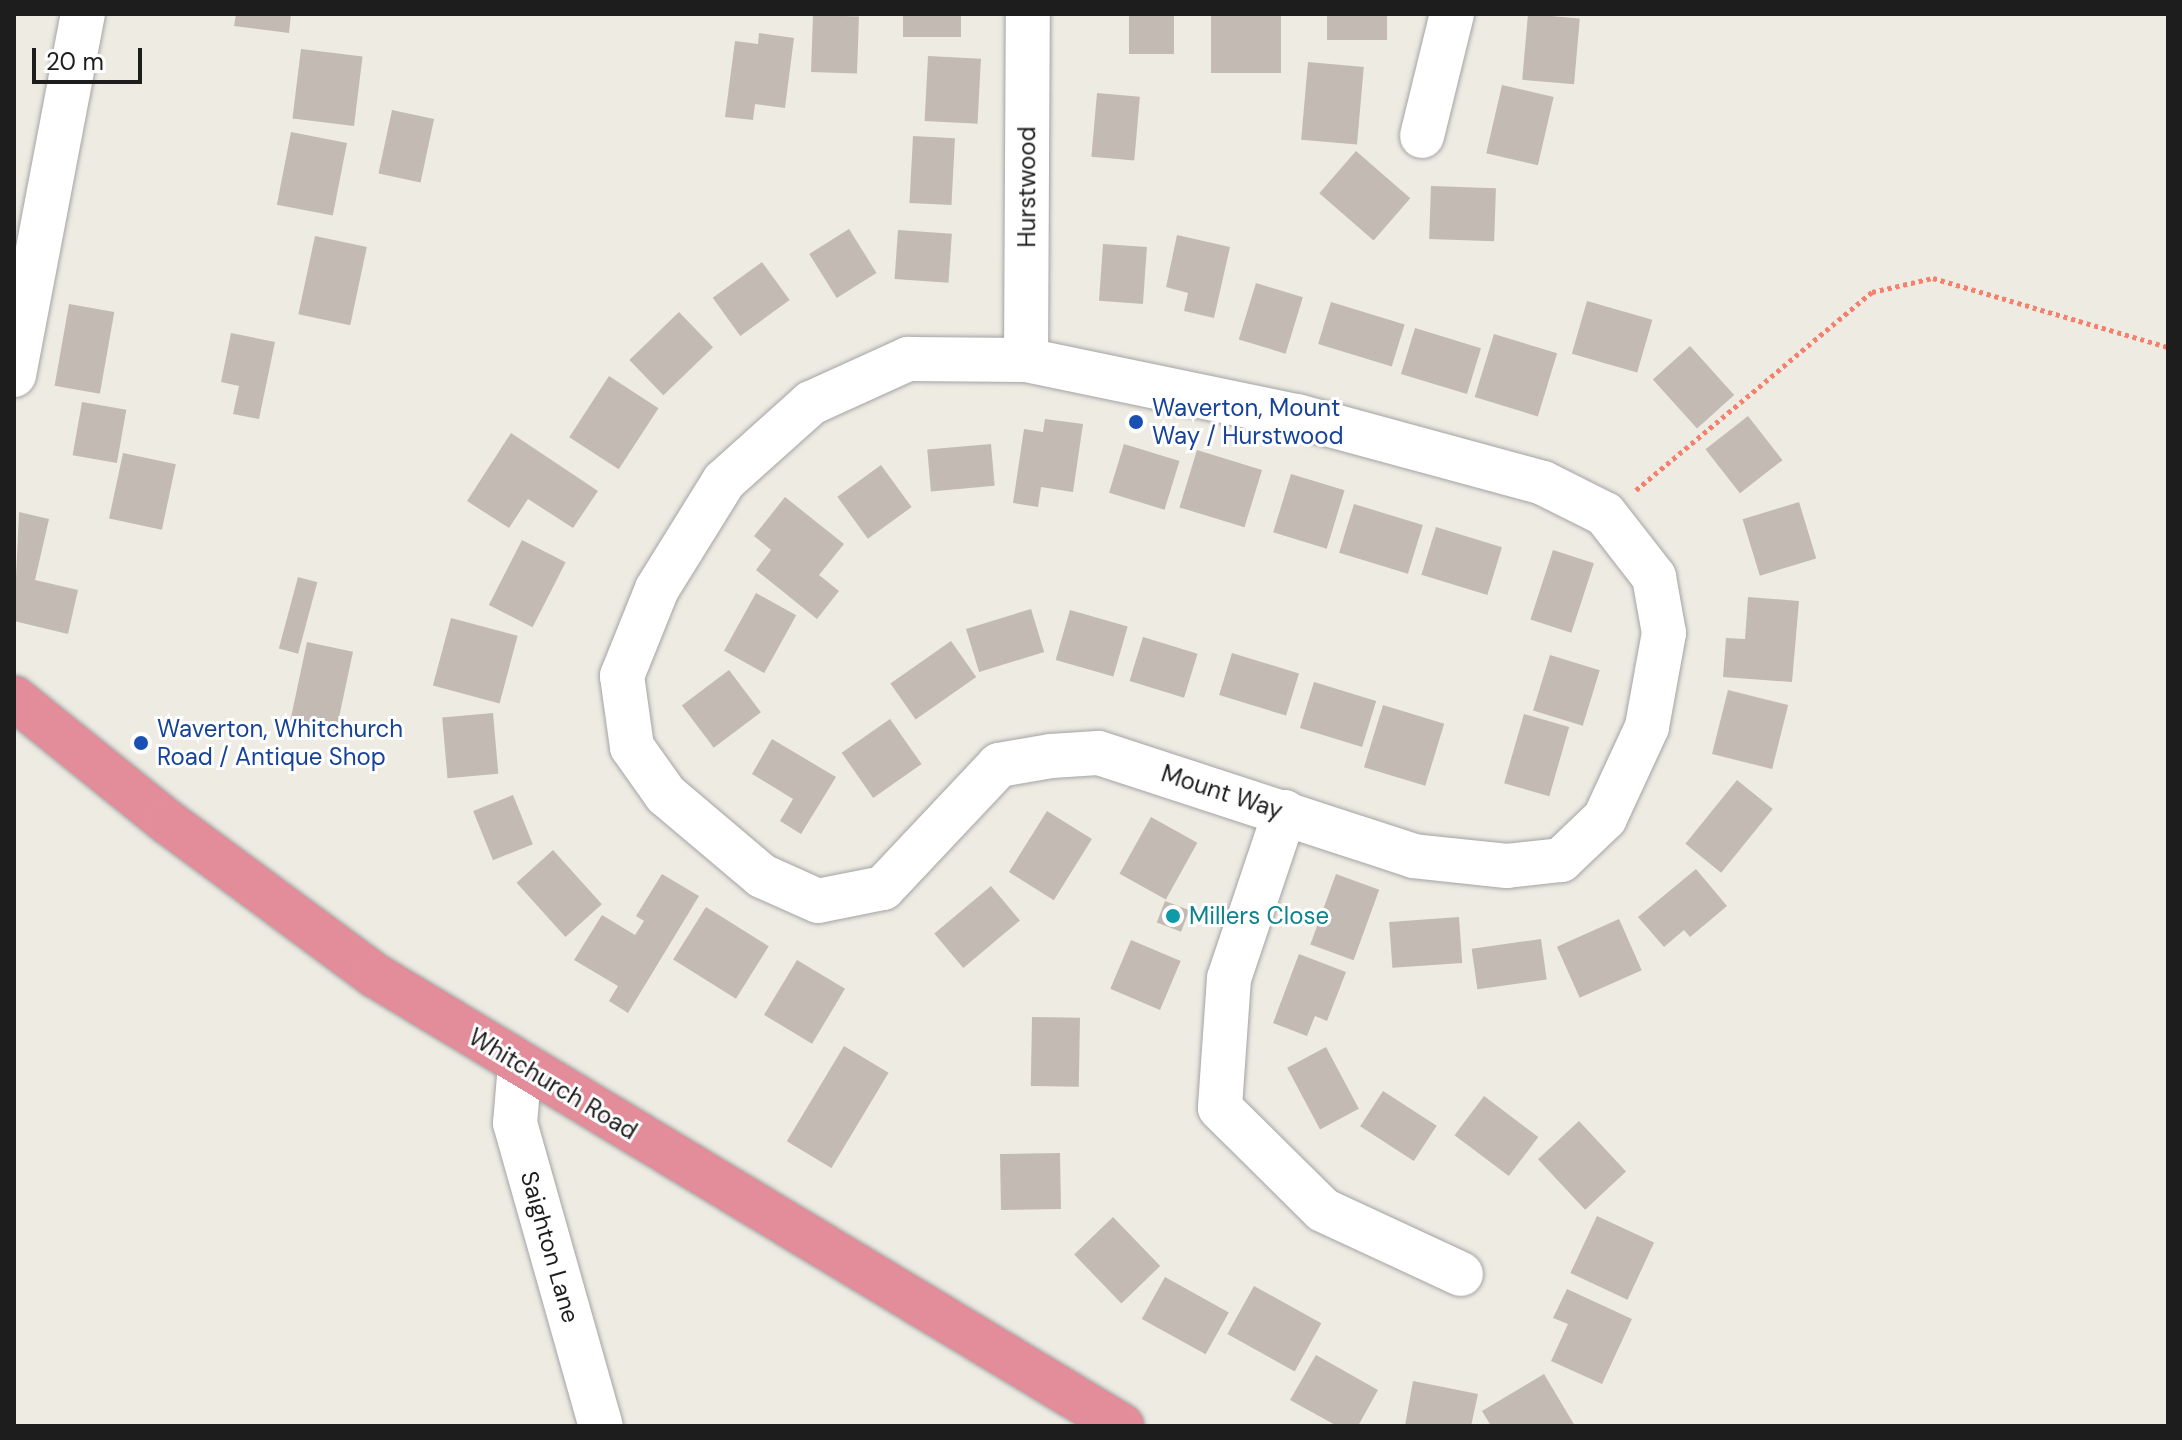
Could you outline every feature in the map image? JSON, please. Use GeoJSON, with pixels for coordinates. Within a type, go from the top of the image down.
{"type":"FeatureCollection","features":[{"type":"Feature","properties":{"kind":"highway","name":"Whitchurch Road"},"geometry":{"type":"LineString","coordinates":[[14,698],[169,823],[376,976],[1122,1426]]}},
{"type":"Feature","properties":{"kind":"street"},"geometry":{"type":"LineString","coordinates":[[14,375],[83,14]]}},
{"type":"Feature","properties":{"kind":"street","name":"Hurstwood"},"geometry":{"type":"LineString","coordinates":[[1026,360],[1028,14]]}},
{"type":"Feature","properties":{"kind":"street"},"geometry":{"type":"LineString","coordinates":[[1422,136],[1452,14]]}},
{"type":"Feature","properties":{"kind":"street","name":"Mount Way"},"geometry":{"type":"LineString","coordinates":[[908,359],[1026,360],[1297,416],[1543,483],[1605,514],[1654,577],[1664,633],[1647,727],[1605,818],[1561,860],[1507,866],[1414,856],[1098,753],[999,765],[883,888],[818,901],[762,876],[666,795],[632,747],[622,676],[657,589],[724,481],[811,403],[908,359]]}},
{"type":"Feature","properties":{"kind":"street"},"geometry":{"type":"LineString","coordinates":[[1285,812],[1229,978],[1220,1108],[1323,1210],[1461,1274]]}},
{"type":"Feature","properties":{"kind":"street","name":"Saighton Lane"},"geometry":{"type":"LineString","coordinates":[[520,1065],[515,1123],[601,1426]]}},
{"type":"Feature","properties":{"kind":"path"},"geometry":{"type":"LineString","coordinates":[[1605,514],[1872,292],[1933,278],[2168,347]]}},
{"type":"Feature","properties":{"kind":"building"},"geometry":{"type":"Polygon","coordinates":[[[236,14],[291,14],[289,33],[234,26],[236,14]]]}},
{"type":"Feature","properties":{"kind":"building"},"geometry":{"type":"Polygon","coordinates":[[[903,14],[961,14],[961,37],[903,37],[903,14]]]}},
{"type":"Feature","properties":{"kind":"building"},"geometry":{"type":"Polygon","coordinates":[[[1129,14],[1174,14],[1174,54],[1129,54],[1129,14]]]}},
{"type":"Feature","properties":{"kind":"building"},"geometry":{"type":"Polygon","coordinates":[[[1211,14],[1281,14],[1281,73],[1211,73],[1211,14]]]}},
{"type":"Feature","properties":{"kind":"building"},"geometry":{"type":"Polygon","coordinates":[[[1327,14],[1387,14],[1387,40],[1327,40],[1327,14]]]}},
{"type":"Feature","properties":{"kind":"building"},"geometry":{"type":"Polygon","coordinates":[[[1528,14],[1580,19],[1574,84],[1522,80],[1528,14]]]}},
{"type":"Feature","properties":{"kind":"building"},"geometry":{"type":"Polygon","coordinates":[[[813,15],[859,17],[857,74],[811,72],[813,15]]]}},
{"type":"Feature","properties":{"kind":"building"},"geometry":{"type":"Polygon","coordinates":[[[759,33],[794,38],[785,108],[755,104],[753,120],[725,117],[735,41],[758,44],[759,33]]]}},
{"type":"Feature","properties":{"kind":"building"},"geometry":{"type":"Polygon","coordinates":[[[301,49],[363,57],[354,126],[292,118],[301,49]]]}},
{"type":"Feature","properties":{"kind":"building"},"geometry":{"type":"Polygon","coordinates":[[[928,56],[981,59],[978,124],[925,121],[928,56]]]}},
{"type":"Feature","properties":{"kind":"building"},"geometry":{"type":"Polygon","coordinates":[[[1308,62],[1364,67],[1357,145],[1301,140],[1308,62]]]}},
{"type":"Feature","properties":{"kind":"building"},"geometry":{"type":"Polygon","coordinates":[[[1502,85],[1554,97],[1538,165],[1486,153],[1502,85]]]}},
{"type":"Feature","properties":{"kind":"building"},"geometry":{"type":"Polygon","coordinates":[[[1097,93],[1140,97],[1134,161],[1091,157],[1097,93]]]}},
{"type":"Feature","properties":{"kind":"building"},"geometry":{"type":"Polygon","coordinates":[[[392,110],[434,119],[421,183],[378,174],[392,110]]]}},
{"type":"Feature","properties":{"kind":"building"},"geometry":{"type":"Polygon","coordinates":[[[291,132],[347,143],[333,216],[277,205],[291,132]]]}},
{"type":"Feature","properties":{"kind":"building"},"geometry":{"type":"Polygon","coordinates":[[[913,136],[955,138],[951,205],[909,203],[913,136]]]}},
{"type":"Feature","properties":{"kind":"building"},"geometry":{"type":"Polygon","coordinates":[[[1356,151],[1410,198],[1374,240],[1319,193],[1356,151]]]}},
{"type":"Feature","properties":{"kind":"building"},"geometry":{"type":"Polygon","coordinates":[[[1431,186],[1496,188],[1494,241],[1429,239],[1431,186]]]}},
{"type":"Feature","properties":{"kind":"building"},"geometry":{"type":"Polygon","coordinates":[[[849,229],[877,273],[837,298],[809,254],[849,229]]]}},
{"type":"Feature","properties":{"kind":"building"},"geometry":{"type":"Polygon","coordinates":[[[898,230],[952,234],[948,283],[895,279],[898,230]]]}},
{"type":"Feature","properties":{"kind":"building"},"geometry":{"type":"Polygon","coordinates":[[[1177,235],[1230,247],[1214,318],[1184,311],[1188,293],[1166,287],[1177,235]]]}},
{"type":"Feature","properties":{"kind":"building"},"geometry":{"type":"Polygon","coordinates":[[[315,236],[367,247],[350,325],[298,314],[315,236]]]}},
{"type":"Feature","properties":{"kind":"building"},"geometry":{"type":"Polygon","coordinates":[[[1103,244],[1147,247],[1143,304],[1099,301],[1103,244]]]}},
{"type":"Feature","properties":{"kind":"building"},"geometry":{"type":"Polygon","coordinates":[[[762,262],[790,300],[740,336],[713,298],[762,262]]]}},
{"type":"Feature","properties":{"kind":"building"},"geometry":{"type":"Polygon","coordinates":[[[1256,283],[1303,297],[1286,354],[1239,339],[1256,283]]]}},
{"type":"Feature","properties":{"kind":"building"},"geometry":{"type":"Polygon","coordinates":[[[1587,301],[1652,320],[1637,373],[1572,354],[1587,301]]]}},
{"type":"Feature","properties":{"kind":"building"},"geometry":{"type":"Polygon","coordinates":[[[1331,302],[1405,325],[1392,367],[1318,344],[1331,302]]]}},
{"type":"Feature","properties":{"kind":"building"},"geometry":{"type":"Polygon","coordinates":[[[69,304],[114,312],[100,394],[55,386],[69,304]]]}},
{"type":"Feature","properties":{"kind":"building"},"geometry":{"type":"Polygon","coordinates":[[[679,312],[713,347],[663,395],[629,360],[679,312]]]}},
{"type":"Feature","properties":{"kind":"building"},"geometry":{"type":"Polygon","coordinates":[[[1415,328],[1481,348],[1467,394],[1401,374],[1415,328]]]}},
{"type":"Feature","properties":{"kind":"building"},"geometry":{"type":"Polygon","coordinates":[[[231,333],[275,342],[259,419],[233,414],[239,386],[221,382],[231,333]]]}},
{"type":"Feature","properties":{"kind":"building"},"geometry":{"type":"Polygon","coordinates":[[[1494,334],[1557,353],[1538,416],[1475,397],[1494,334]]]}},
{"type":"Feature","properties":{"kind":"building"},"geometry":{"type":"Polygon","coordinates":[[[1690,346],[1734,395],[1697,429],[1653,379],[1690,346]]]}},
{"type":"Feature","properties":{"kind":"building"},"geometry":{"type":"Polygon","coordinates":[[[609,376],[658,408],[619,469],[569,437],[609,376]]]}},
{"type":"Feature","properties":{"kind":"building"},"geometry":{"type":"Polygon","coordinates":[[[82,402],[126,410],[117,463],[73,455],[82,402]]]}},
{"type":"Feature","properties":{"kind":"building"},"geometry":{"type":"Polygon","coordinates":[[[1748,416],[1782,460],[1740,493],[1705,449],[1748,416]]]}},
{"type":"Feature","properties":{"kind":"building"},"geometry":{"type":"Polygon","coordinates":[[[1045,419],[1083,424],[1073,492],[1041,487],[1038,507],[1013,503],[1024,429],[1043,432],[1045,419]]]}},
{"type":"Feature","properties":{"kind":"building"},"geometry":{"type":"Polygon","coordinates":[[[511,433],[598,491],[573,528],[528,499],[509,528],[467,501],[511,433]]]}},
{"type":"Feature","properties":{"kind":"building"},"geometry":{"type":"Polygon","coordinates":[[[991,444],[995,486],[931,491],[927,450],[991,444]]]}},
{"type":"Feature","properties":{"kind":"building"},"geometry":{"type":"Polygon","coordinates":[[[1124,444],[1179,461],[1165,510],[1109,493],[1124,444]]]}},
{"type":"Feature","properties":{"kind":"building"},"geometry":{"type":"Polygon","coordinates":[[[1197,450],[1262,470],[1244,527],[1179,507],[1197,450]]]}},
{"type":"Feature","properties":{"kind":"building"},"geometry":{"type":"Polygon","coordinates":[[[123,453],[176,464],[162,530],[109,519],[123,453]]]}},
{"type":"Feature","properties":{"kind":"building"},"geometry":{"type":"Polygon","coordinates":[[[881,465],[912,507],[868,539],[837,497],[881,465]]]}},
{"type":"Feature","properties":{"kind":"building"},"geometry":{"type":"Polygon","coordinates":[[[1291,474],[1345,490],[1327,549],[1273,532],[1291,474]]]}},
{"type":"Feature","properties":{"kind":"building"},"geometry":{"type":"Polygon","coordinates":[[[785,497],[844,544],[819,575],[839,591],[817,619],[756,570],[771,550],[754,536],[785,497]]]}},
{"type":"Feature","properties":{"kind":"building"},"geometry":{"type":"Polygon","coordinates":[[[1799,502],[1816,558],[1760,576],[1743,519],[1799,502]]]}},
{"type":"Feature","properties":{"kind":"building"},"geometry":{"type":"Polygon","coordinates":[[[1354,504],[1423,525],[1408,574],[1339,553],[1354,504]]]}},
{"type":"Feature","properties":{"kind":"building"},"geometry":{"type":"Polygon","coordinates":[[[19,512],[49,519],[35,580],[78,590],[68,634],[14,621],[19,512]]]}},
{"type":"Feature","properties":{"kind":"building"},"geometry":{"type":"Polygon","coordinates":[[[1436,527],[1502,547],[1487,595],[1421,575],[1436,527]]]}},
{"type":"Feature","properties":{"kind":"building"},"geometry":{"type":"Polygon","coordinates":[[[522,540],[566,562],[533,627],[489,605],[522,540]]]}},
{"type":"Feature","properties":{"kind":"building"},"geometry":{"type":"Polygon","coordinates":[[[1553,550],[1594,563],[1571,633],[1530,619],[1553,550]]]}},
{"type":"Feature","properties":{"kind":"building"},"geometry":{"type":"Polygon","coordinates":[[[298,577],[317,582],[298,654],[279,648],[298,577]]]}},
{"type":"Feature","properties":{"kind":"building"},"geometry":{"type":"Polygon","coordinates":[[[756,593],[796,615],[764,673],[724,651],[756,593]]]}},
{"type":"Feature","properties":{"kind":"building"},"geometry":{"type":"Polygon","coordinates":[[[1748,597],[1799,601],[1792,682],[1723,677],[1726,638],[1745,639],[1748,597]]]}},
{"type":"Feature","properties":{"kind":"building"},"geometry":{"type":"Polygon","coordinates":[[[1031,609],[1044,652],[979,672],[966,629],[1031,609]]]}},
{"type":"Feature","properties":{"kind":"building"},"geometry":{"type":"Polygon","coordinates":[[[1070,610],[1128,627],[1113,677],[1056,660],[1070,610]]]}},
{"type":"Feature","properties":{"kind":"building"},"geometry":{"type":"Polygon","coordinates":[[[451,618],[518,636],[500,703],[433,686],[451,618]]]}},
{"type":"Feature","properties":{"kind":"building"},"geometry":{"type":"Polygon","coordinates":[[[1143,637],[1198,654],[1184,698],[1130,681],[1143,637]]]}},
{"type":"Feature","properties":{"kind":"building"},"geometry":{"type":"Polygon","coordinates":[[[951,641],[976,677],[916,719],[890,683],[951,641]]]}},
{"type":"Feature","properties":{"kind":"building"},"geometry":{"type":"Polygon","coordinates":[[[307,642],[353,652],[336,731],[290,721],[307,642]]]}},
{"type":"Feature","properties":{"kind":"building"},"geometry":{"type":"Polygon","coordinates":[[[1232,653],[1299,673],[1286,716],[1219,695],[1232,653]]]}},
{"type":"Feature","properties":{"kind":"building"},"geometry":{"type":"Polygon","coordinates":[[[1550,655],[1600,670],[1583,726],[1533,710],[1550,655]]]}},
{"type":"Feature","properties":{"kind":"building"},"geometry":{"type":"Polygon","coordinates":[[[729,670],[761,712],[714,748],[682,706],[729,670]]]}},
{"type":"Feature","properties":{"kind":"building"},"geometry":{"type":"Polygon","coordinates":[[[1314,682],[1376,701],[1362,747],[1300,728],[1314,682]]]}},
{"type":"Feature","properties":{"kind":"building"},"geometry":{"type":"Polygon","coordinates":[[[1728,690],[1788,705],[1772,769],[1712,754],[1728,690]]]}},
{"type":"Feature","properties":{"kind":"building"},"geometry":{"type":"Polygon","coordinates":[[[1383,705],[1444,724],[1425,786],[1364,767],[1383,705]]]}},
{"type":"Feature","properties":{"kind":"building"},"geometry":{"type":"Polygon","coordinates":[[[493,713],[498,774],[448,778],[442,717],[493,713]]]}},
{"type":"Feature","properties":{"kind":"building"},"geometry":{"type":"Polygon","coordinates":[[[1524,714],[1569,727],[1549,796],[1504,783],[1524,714]]]}},
{"type":"Feature","properties":{"kind":"building"},"geometry":{"type":"Polygon","coordinates":[[[890,719],[922,764],[873,798],[842,753],[890,719]]]}},
{"type":"Feature","properties":{"kind":"building"},"geometry":{"type":"Polygon","coordinates":[[[772,739],[836,777],[801,834],[780,821],[793,799],[752,774],[772,739]]]}},
{"type":"Feature","properties":{"kind":"building"},"geometry":{"type":"Polygon","coordinates":[[[1737,780],[1773,809],[1721,873],[1685,844],[1737,780]]]}},
{"type":"Feature","properties":{"kind":"building"},"geometry":{"type":"Polygon","coordinates":[[[513,795],[533,844],[493,860],[473,811],[513,795]]]}},
{"type":"Feature","properties":{"kind":"building"},"geometry":{"type":"Polygon","coordinates":[[[1047,811],[1092,839],[1054,900],[1009,872],[1047,811]]]}},
{"type":"Feature","properties":{"kind":"building"},"geometry":{"type":"Polygon","coordinates":[[[1151,817],[1197,843],[1166,900],[1119,874],[1151,817]]]}},
{"type":"Feature","properties":{"kind":"building"},"geometry":{"type":"Polygon","coordinates":[[[553,850],[602,904],[565,937],[517,883],[553,850]]]}},
{"type":"Feature","properties":{"kind":"building"},"geometry":{"type":"Polygon","coordinates":[[[1696,869],[1727,906],[1690,937],[1684,930],[1664,947],[1638,917],[1696,869]]]}},
{"type":"Feature","properties":{"kind":"building"},"geometry":{"type":"Polygon","coordinates":[[[662,874],[699,896],[628,1013],[609,1001],[618,986],[574,960],[602,915],[635,935],[644,921],[636,916],[662,874]]]}},
{"type":"Feature","properties":{"kind":"building"},"geometry":{"type":"Polygon","coordinates":[[[1336,874],[1379,890],[1354,960],[1310,944],[1336,874]]]}},
{"type":"Feature","properties":{"kind":"building"},"geometry":{"type":"Polygon","coordinates":[[[991,886],[1020,920],[963,968],[934,934],[991,886]]]}},
{"type":"Feature","properties":{"kind":"building","name":"Millers Close"},"geometry":{"type":"Polygon","coordinates":[[[1165,901],[1189,910],[1181,932],[1157,922],[1165,901]]]}},
{"type":"Feature","properties":{"kind":"building"},"geometry":{"type":"Polygon","coordinates":[[[706,907],[769,946],[736,999],[673,960],[706,907]]]}},
{"type":"Feature","properties":{"kind":"building"},"geometry":{"type":"Polygon","coordinates":[[[1459,917],[1462,963],[1392,968],[1389,922],[1459,917]]]}},
{"type":"Feature","properties":{"kind":"building"},"geometry":{"type":"Polygon","coordinates":[[[1619,919],[1642,970],[1580,998],[1557,947],[1619,919]]]}},
{"type":"Feature","properties":{"kind":"building"},"geometry":{"type":"Polygon","coordinates":[[[1541,939],[1547,980],[1477,989],[1472,949],[1541,939]]]}},
{"type":"Feature","properties":{"kind":"building"},"geometry":{"type":"Polygon","coordinates":[[[1131,940],[1181,961],[1160,1010],[1110,989],[1131,940]]]}},
{"type":"Feature","properties":{"kind":"building"},"geometry":{"type":"Polygon","coordinates":[[[1299,954],[1346,972],[1327,1021],[1315,1016],[1307,1036],[1273,1023],[1299,954]]]}},
{"type":"Feature","properties":{"kind":"building"},"geometry":{"type":"Polygon","coordinates":[[[797,960],[845,989],[812,1044],[764,1015],[797,960]]]}},
{"type":"Feature","properties":{"kind":"building"},"geometry":{"type":"Polygon","coordinates":[[[1032,1017],[1080,1018],[1079,1087],[1031,1086],[1032,1017]]]}},
{"type":"Feature","properties":{"kind":"building"},"geometry":{"type":"Polygon","coordinates":[[[844,1046],[889,1073],[831,1168],[787,1141],[844,1046]]]}},
{"type":"Feature","properties":{"kind":"building"},"geometry":{"type":"Polygon","coordinates":[[[1326,1047],[1359,1109],[1320,1129],[1287,1068],[1326,1047]]]}},
{"type":"Feature","properties":{"kind":"building"},"geometry":{"type":"Polygon","coordinates":[[[1383,1091],[1437,1126],[1414,1161],[1360,1126],[1383,1091]]]}},
{"type":"Feature","properties":{"kind":"building"},"geometry":{"type":"Polygon","coordinates":[[[1484,1096],[1538,1137],[1509,1176],[1455,1135],[1484,1096]]]}},
{"type":"Feature","properties":{"kind":"building"},"geometry":{"type":"Polygon","coordinates":[[[1579,1121],[1626,1171],[1585,1210],[1538,1159],[1579,1121]]]}},
{"type":"Feature","properties":{"kind":"building"},"geometry":{"type":"Polygon","coordinates":[[[1060,1153],[1061,1209],[1001,1210],[1000,1154],[1060,1153]]]}},
{"type":"Feature","properties":{"kind":"building"},"geometry":{"type":"Polygon","coordinates":[[[1597,1216],[1654,1243],[1627,1300],[1570,1273],[1597,1216]]]}},
{"type":"Feature","properties":{"kind":"building"},"geometry":{"type":"Polygon","coordinates":[[[1113,1217],[1160,1266],[1121,1303],[1074,1255],[1113,1217]]]}},
{"type":"Feature","properties":{"kind":"building"},"geometry":{"type":"Polygon","coordinates":[[[1165,1277],[1229,1312],[1206,1354],[1142,1319],[1165,1277]]]}},
{"type":"Feature","properties":{"kind":"building"},"geometry":{"type":"Polygon","coordinates":[[[1254,1286],[1321,1323],[1295,1371],[1227,1334],[1254,1286]]]}},
{"type":"Feature","properties":{"kind":"building"},"geometry":{"type":"Polygon","coordinates":[[[1567,1289],[1632,1319],[1602,1384],[1551,1361],[1568,1324],[1553,1318],[1567,1289]]]}},
{"type":"Feature","properties":{"kind":"building"},"geometry":{"type":"Polygon","coordinates":[[[1316,1355],[1378,1390],[1358,1426],[1337,1426],[1290,1400],[1316,1355]]]}},
{"type":"Feature","properties":{"kind":"building"},"geometry":{"type":"Polygon","coordinates":[[[1544,1374],[1575,1426],[1491,1426],[1482,1411],[1544,1374]]]}},
{"type":"Feature","properties":{"kind":"building"},"geometry":{"type":"Polygon","coordinates":[[[1413,1381],[1478,1394],[1471,1426],[1405,1426],[1413,1381]]]}},
{"type":"Feature","properties":{"kind":"place","name":"Waverton, Mount Way / Hurstwood"},"geometry":{"type":"Point","coordinates":[1136,422]}},
{"type":"Feature","properties":{"kind":"place","name":"Waverton, Whitchurch Road / Antique Shop"},"geometry":{"type":"Point","coordinates":[141,743]}},
{"type":"Feature","properties":{"kind":"place","name":"Millers Close"},"geometry":{"type":"Point","coordinates":[1173,916]}}]}
